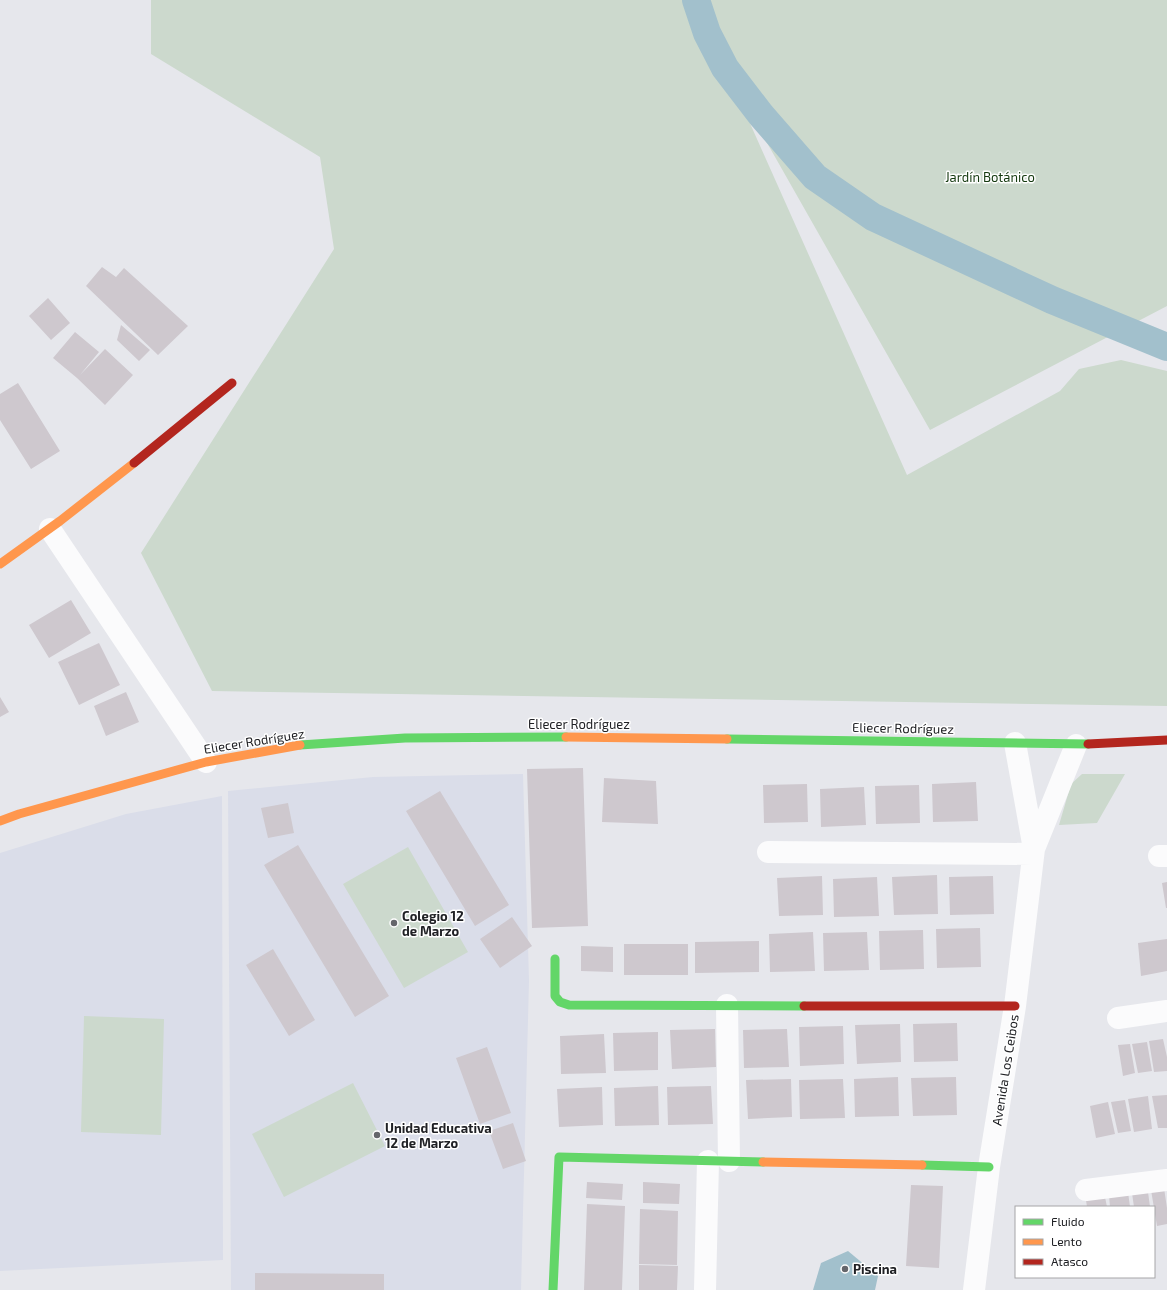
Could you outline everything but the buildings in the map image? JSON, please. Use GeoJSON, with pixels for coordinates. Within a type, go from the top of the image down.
{"type":"FeatureCollection","features":[{"type":"Feature","properties":{"kind":"street"},"geometry":{"type":"LineString","coordinates":[[0,564],[50,529],[123,472],[232,383]]}},
{"type":"Feature","properties":{"kind":"street"},"geometry":{"type":"LineString","coordinates":[[50,529],[206,762]]}},
{"type":"Feature","properties":{"kind":"street","name":"Eliecer Rodríguez"},"geometry":{"type":"LineString","coordinates":[[0,821],[19,814],[206,762],[292,746],[404,738],[567,737],[1076,745],[1167,740]]}},
{"type":"Feature","properties":{"kind":"street"},"geometry":{"type":"LineString","coordinates":[[1015,743],[1033,852]]}},
{"type":"Feature","properties":{"kind":"street"},"geometry":{"type":"LineString","coordinates":[[1033,852],[1076,745]]}},
{"type":"Feature","properties":{"kind":"street"},"geometry":{"type":"LineString","coordinates":[[768,852],[1033,852]]}},
{"type":"Feature","properties":{"kind":"street","name":"Avenida Los Ceibos"},"geometry":{"type":"LineString","coordinates":[[974,1290],[989,1167],[1015,1006],[1033,852]]}},
{"type":"Feature","properties":{"kind":"street"},"geometry":{"type":"LineString","coordinates":[[555,959],[556,996],[560,1002],[569,1005],[1015,1006]]}},
{"type":"Feature","properties":{"kind":"street"},"geometry":{"type":"LineString","coordinates":[[705,1290],[719,1161],[726,1005]]}},
{"type":"Feature","properties":{"kind":"street"},"geometry":{"type":"LineString","coordinates":[[1118,1018],[1167,1011]]}},
{"type":"Feature","properties":{"kind":"street"},"geometry":{"type":"LineString","coordinates":[[554,1290],[559,1157],[989,1167]]}},
{"type":"Feature","properties":{"kind":"street"},"geometry":{"type":"LineString","coordinates":[[1086,1190],[1167,1180]]}},
{"type":"Feature","properties":{"kind":"shaded area","name":"Unidad Educativa 12 de Marzo"},"geometry":{"type":"Polygon","coordinates":[[[523,774],[529,981],[521,1290],[231,1290],[228,791],[373,777],[523,774]]]}},
{"type":"Feature","properties":{"kind":"shaded area"},"geometry":{"type":"Polygon","coordinates":[[[222,796],[223,1260],[0,1271],[0,853],[126,814],[222,796]]]}},
{"type":"Feature","properties":{"kind":"green space","name":"Jardín Botánico"},"geometry":{"type":"Polygon","coordinates":[[[151,0],[1167,0],[1167,306],[930,430],[728,74],[907,475],[1060,391],[1079,369],[1121,360],[1167,371],[1167,706],[212,691],[141,553],[334,249],[320,157],[151,54],[151,0]]]}},
{"type":"Feature","properties":{"kind":"green space"},"geometry":{"type":"Polygon","coordinates":[[[1082,774],[1125,774],[1097,823],[1059,825],[1071,784],[1082,774]]]}},
{"type":"Feature","properties":{"kind":"green space","name":"Colegio 12 de Marzo"},"geometry":{"type":"Polygon","coordinates":[[[408,847],[468,952],[404,988],[343,884],[408,847]]]}},
{"type":"Feature","properties":{"kind":"green space"},"geometry":{"type":"Polygon","coordinates":[[[84,1016],[164,1019],[161,1135],[81,1132],[84,1016]]]}},
{"type":"Feature","properties":{"kind":"green space"},"geometry":{"type":"Polygon","coordinates":[[[353,1083],[385,1146],[284,1197],[252,1134],[353,1083]]]}},
{"type":"Feature","properties":{"kind":"water","name":"Piscina"},"geometry":{"type":"Polygon","coordinates":[[[848,1251],[878,1276],[875,1290],[813,1290],[821,1263],[848,1251]]]}},
{"type":"Feature","properties":{"kind":"waterway"},"geometry":{"type":"LineString","coordinates":[[696,0],[707,33],[725,68],[761,115],[815,177],[873,217],[1052,300],[1167,347]]}},
{"type":"Feature","properties":{"kind":"traffic: fast"},"geometry":{"type":"LineString","coordinates":[[300,745],[405,738],[566,737]]}},
{"type":"Feature","properties":{"kind":"traffic: fast"},"geometry":{"type":"LineString","coordinates":[[727,739],[1088,744]]}},
{"type":"Feature","properties":{"kind":"traffic: fast"},"geometry":{"type":"LineString","coordinates":[[555,959],[555,996],[560,1002],[569,1005],[804,1006]]}},
{"type":"Feature","properties":{"kind":"traffic: fast"},"geometry":{"type":"LineString","coordinates":[[553,1290],[559,1157],[763,1162]]}},
{"type":"Feature","properties":{"kind":"traffic: fast"},"geometry":{"type":"LineString","coordinates":[[922,1165],[989,1167]]}},
{"type":"Feature","properties":{"kind":"traffic: slow"},"geometry":{"type":"LineString","coordinates":[[0,564],[60,521],[134,463]]}},
{"type":"Feature","properties":{"kind":"traffic: slow"},"geometry":{"type":"LineString","coordinates":[[566,737],[727,739]]}},
{"type":"Feature","properties":{"kind":"traffic: slow"},"geometry":{"type":"LineString","coordinates":[[0,821],[19,814],[206,762],[300,745]]}},
{"type":"Feature","properties":{"kind":"traffic: slow"},"geometry":{"type":"LineString","coordinates":[[763,1162],[922,1165]]}},
{"type":"Feature","properties":{"kind":"traffic: jam"},"geometry":{"type":"LineString","coordinates":[[134,463],[232,383]]}},
{"type":"Feature","properties":{"kind":"traffic: jam"},"geometry":{"type":"LineString","coordinates":[[1088,744],[1167,740]]}},
{"type":"Feature","properties":{"kind":"traffic: jam"},"geometry":{"type":"LineString","coordinates":[[804,1006],[1015,1006]]}},
{"type":"Feature","properties":{"kind":"place","name":"Colegio 12 de Marzo"},"geometry":{"type":"Point","coordinates":[394,923]}},
{"type":"Feature","properties":{"kind":"place","name":"Unidad Educativa 12 de Marzo"},"geometry":{"type":"Point","coordinates":[377,1135]}},
{"type":"Feature","properties":{"kind":"place","name":"Piscina"},"geometry":{"type":"Point","coordinates":[845,1269]}}]}
